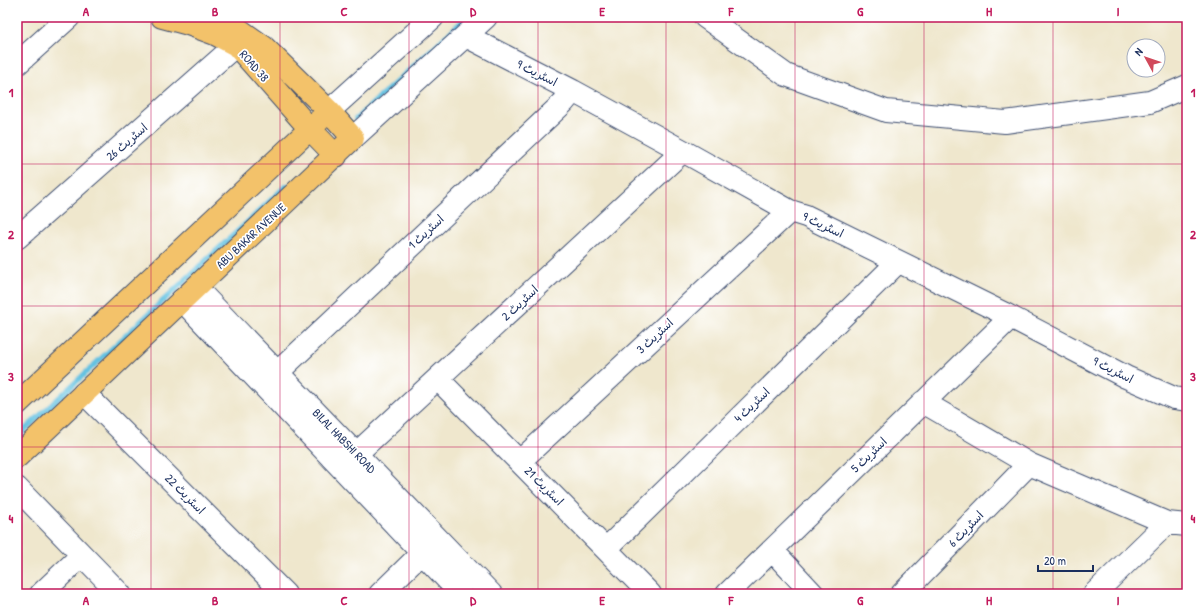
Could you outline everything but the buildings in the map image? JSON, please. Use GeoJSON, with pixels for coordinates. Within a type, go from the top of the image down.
{"type":"FeatureCollection","features":[{"type":"Feature","properties":{"kind":"main road","name":"ROAD 38"},"geometry":{"type":"LineString","coordinates":[[162,17],[188,24],[215,34],[236,45],[310,129],[336,156]]}},
{"type":"Feature","properties":{"kind":"main road","name":"ROAD 38"},"geometry":{"type":"LineString","coordinates":[[215,17],[230,23],[264,47],[353,138]]}},
{"type":"Feature","properties":{"kind":"main road"},"geometry":{"type":"LineString","coordinates":[[17,404],[328,111]]}},
{"type":"Feature","properties":{"kind":"main road","name":"ABU BAKAR AVENUE"},"geometry":{"type":"LineString","coordinates":[[17,457],[336,156],[353,138]]}},
{"type":"Feature","properties":{"kind":"street"},"geometry":{"type":"LineString","coordinates":[[17,64],[69,17]]}},
{"type":"Feature","properties":{"kind":"street"},"geometry":{"type":"LineString","coordinates":[[328,111],[433,17]]}},
{"type":"Feature","properties":{"kind":"street","name":"ABU BAKAR AVENUE"},"geometry":{"type":"LineString","coordinates":[[353,138],[486,17]]}},
{"type":"Feature","properties":{"kind":"street"},"geometry":{"type":"LineString","coordinates":[[704,17],[786,75],[886,111],[1005,122],[1150,102],[1187,86]]}},
{"type":"Feature","properties":{"kind":"street","name":"اسٹریٹ 9"},"geometry":{"type":"LineString","coordinates":[[466,36],[573,91],[790,211],[806,216],[1011,317],[1126,377],[1174,398],[1187,400]]}},
{"type":"Feature","properties":{"kind":"street","name":"اسٹریٹ 26"},"geometry":{"type":"LineString","coordinates":[[17,238],[236,45]]}},
{"type":"Feature","properties":{"kind":"street","name":"اسٹریٹ 1"},"geometry":{"type":"LineString","coordinates":[[278,372],[564,102],[573,91]]}},
{"type":"Feature","properties":{"kind":"street","name":"اسٹریٹ 2"},"geometry":{"type":"LineString","coordinates":[[356,454],[683,151]]}},
{"type":"Feature","properties":{"kind":"street","name":"اسٹریٹ 3"},"geometry":{"type":"LineString","coordinates":[[520,462],[790,211]]}},
{"type":"Feature","properties":{"kind":"street","name":"اسٹریٹ 4"},"geometry":{"type":"LineString","coordinates":[[606,549],[898,262]]}},
{"type":"Feature","properties":{"kind":"street","name":"BILAL HABSHI ROAD"},"geometry":{"type":"LineString","coordinates":[[189,294],[278,372],[490,594]]}},
{"type":"Feature","properties":{"kind":"street","name":"BILAL HABSHI ROAD"},"geometry":{"type":"LineString","coordinates":[[189,294],[460,594]]}},
{"type":"Feature","properties":{"kind":"street","name":"اسٹریٹ 5"},"geometry":{"type":"LineString","coordinates":[[727,594],[1011,317]]}},
{"type":"Feature","properties":{"kind":"street","name":"اسٹریٹ 21"},"geometry":{"type":"LineString","coordinates":[[438,379],[650,594]]}},
{"type":"Feature","properties":{"kind":"street","name":"اسٹریٹ 22"},"geometry":{"type":"LineString","coordinates":[[84,393],[285,594]]}},
{"type":"Feature","properties":{"kind":"street"},"geometry":{"type":"LineString","coordinates":[[923,402],[1029,464],[1177,524],[1094,594]]}},
{"type":"Feature","properties":{"kind":"street","name":"اسٹریٹ 6"},"geometry":{"type":"LineString","coordinates":[[902,594],[1029,464]]}},
{"type":"Feature","properties":{"kind":"street"},"geometry":{"type":"LineString","coordinates":[[17,488],[120,594]]}},
{"type":"Feature","properties":{"kind":"street"},"geometry":{"type":"LineString","coordinates":[[772,550],[813,594]]}},
{"type":"Feature","properties":{"kind":"street"},"geometry":{"type":"LineString","coordinates":[[380,594],[422,553]]}},
{"type":"Feature","properties":{"kind":"street"},"geometry":{"type":"LineString","coordinates":[[41,594],[82,555]]}},
{"type":"Feature","properties":{"kind":"waterway"},"geometry":{"type":"LineString","coordinates":[[356,119],[467,17]]}},
{"type":"Feature","properties":{"kind":"waterway"},"geometry":{"type":"LineString","coordinates":[[17,437],[286,186]]}}]}
